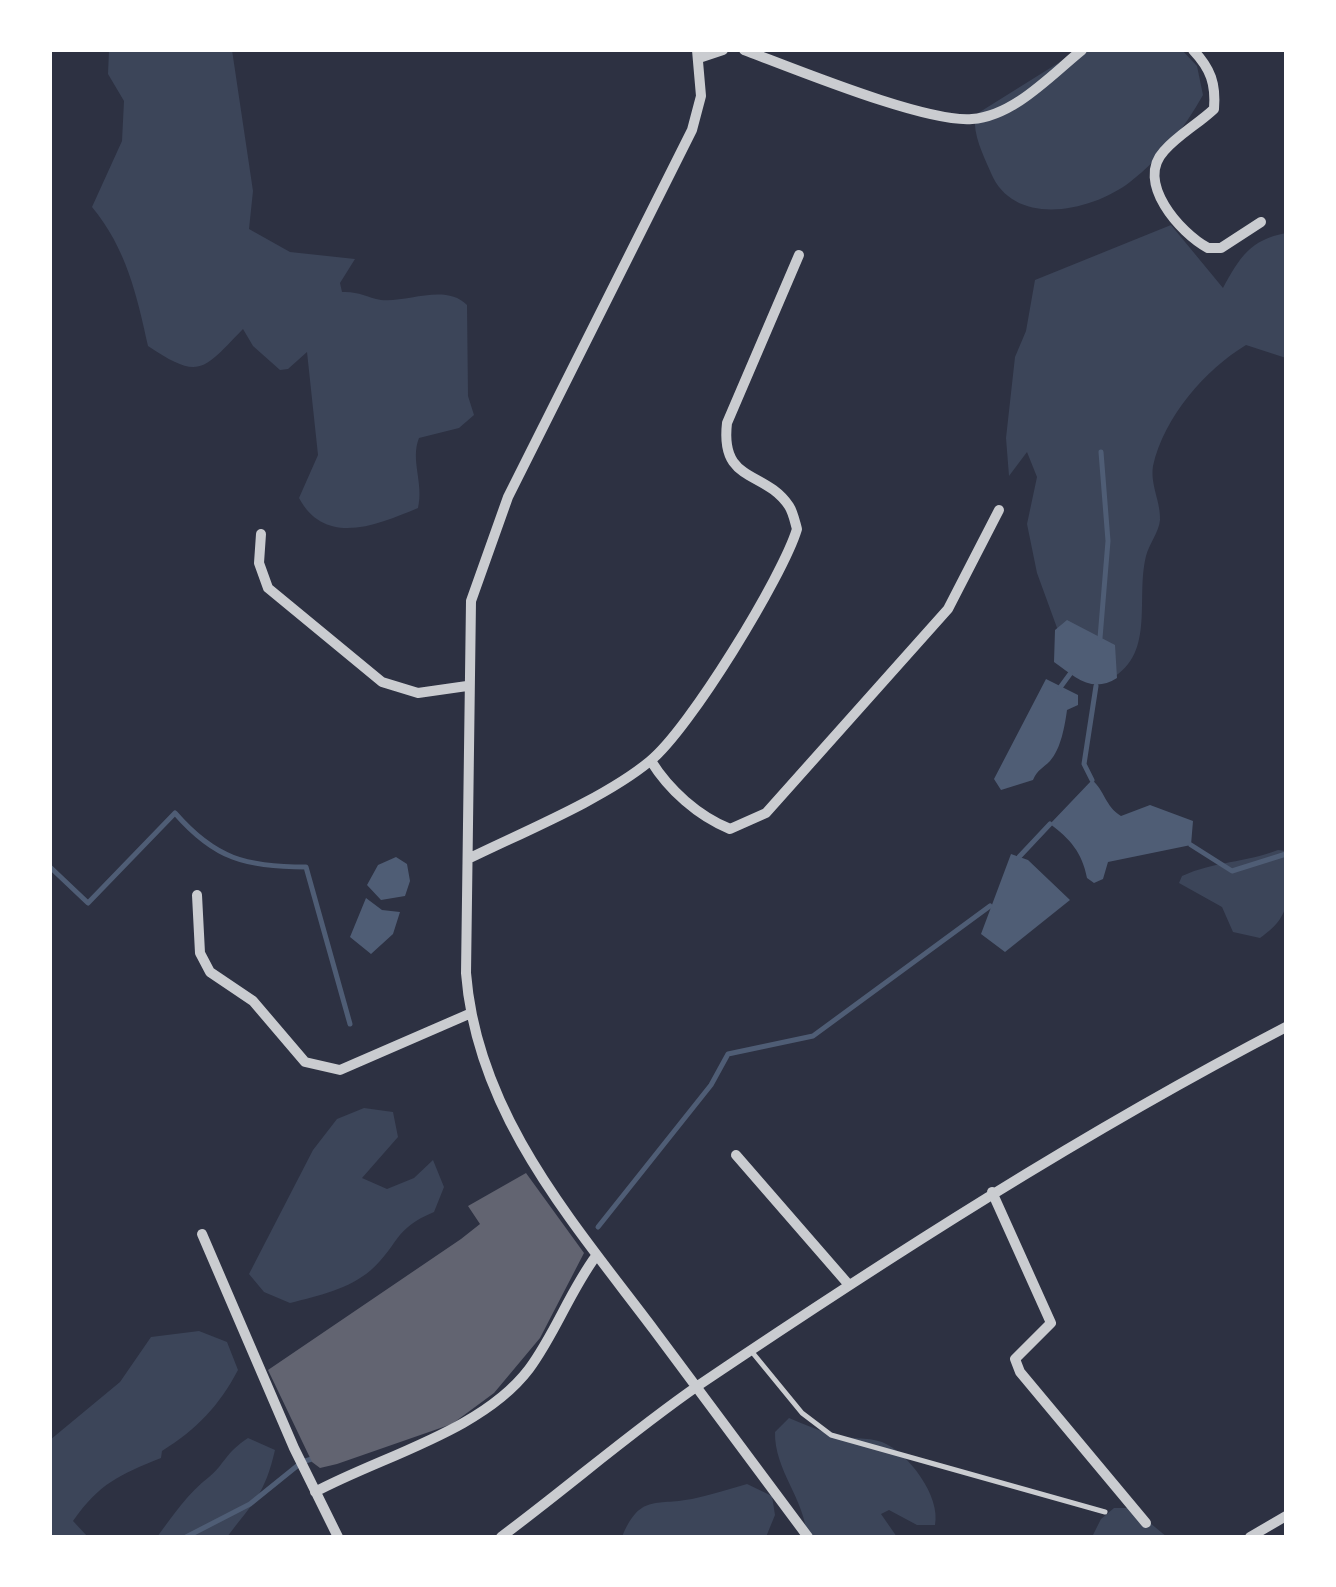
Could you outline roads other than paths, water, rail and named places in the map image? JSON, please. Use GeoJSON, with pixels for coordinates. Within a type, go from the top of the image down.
{"type":"FeatureCollection","features":[{"type":"Feature","properties":{"kind":"street"},"geometry":{"type":"LineString","coordinates":[[723,50],[698,54],[701,96],[692,130],[492,535],[471,601],[467,686],[469,1014],[505,1117],[596,1256],[808,1537]]}},
{"type":"Feature","properties":{"kind":"street"},"geometry":{"type":"LineString","coordinates":[[744,50],[937,116],[974,120],[1026,96],[1082,50]]}},
{"type":"Feature","properties":{"kind":"street"},"geometry":{"type":"LineString","coordinates":[[1193,50],[1206,64],[1216,87],[1214,109],[1162,152],[1155,169],[1156,189],[1174,219],[1208,248],[1233,242],[1260,222]]}},
{"type":"Feature","properties":{"kind":"street"},"geometry":{"type":"LineString","coordinates":[[468,859],[650,761],[680,729],[772,584],[797,528],[788,504],[734,465],[724,446],[727,424],[799,255]]}},
{"type":"Feature","properties":{"kind":"street"},"geometry":{"type":"LineString","coordinates":[[650,761],[664,782],[714,822],[730,829],[766,813],[948,609],[999,510]]}},
{"type":"Feature","properties":{"kind":"street"},"geometry":{"type":"LineString","coordinates":[[262,534],[258,564],[268,588],[382,682],[418,693],[467,686]]}},
{"type":"Feature","properties":{"kind":"street"},"geometry":{"type":"LineString","coordinates":[[196,895],[200,953],[210,972],[254,1001],[304,1062],[340,1070],[469,1014]]}},
{"type":"Feature","properties":{"kind":"street"},"geometry":{"type":"LineString","coordinates":[[501,1537],[697,1387],[992,1192],[1171,1087],[1286,1027]]}},
{"type":"Feature","properties":{"kind":"street"},"geometry":{"type":"LineString","coordinates":[[736,1155],[849,1285]]}},
{"type":"Feature","properties":{"kind":"street"},"geometry":{"type":"LineString","coordinates":[[992,1192],[1051,1323],[1020,1349],[1015,1360],[1020,1372],[1146,1522]]}},
{"type":"Feature","properties":{"kind":"street"},"geometry":{"type":"LineString","coordinates":[[202,1234],[338,1537]]}},
{"type":"Feature","properties":{"kind":"street"},"geometry":{"type":"LineString","coordinates":[[315,1492],[368,1464],[446,1432],[507,1393],[529,1369],[596,1256]]}},
{"type":"Feature","properties":{"kind":"street"},"geometry":{"type":"LineString","coordinates":[[1250,1537],[1286,1516]]}},
{"type":"Feature","properties":{"kind":"lane"},"geometry":{"type":"LineString","coordinates":[[752,1352],[802,1414],[831,1434],[1105,1512]]}},
{"type":"Feature","properties":{"kind":"waterway"},"geometry":{"type":"LineString","coordinates":[[1100,638],[1108,541],[1101,452]]}},
{"type":"Feature","properties":{"kind":"waterway"},"geometry":{"type":"LineString","coordinates":[[1059,689],[1070,674]]}},
{"type":"Feature","properties":{"kind":"waterway"},"geometry":{"type":"LineString","coordinates":[[1092,780],[1084,764],[1096,686]]}},
{"type":"Feature","properties":{"kind":"waterway"},"geometry":{"type":"LineString","coordinates":[[50,867],[88,903],[175,813],[204,841],[233,857],[266,865],[306,867],[350,1024]]}},
{"type":"Feature","properties":{"kind":"waterway"},"geometry":{"type":"LineString","coordinates":[[1019,857],[1050,824]]}},
{"type":"Feature","properties":{"kind":"waterway"},"geometry":{"type":"LineString","coordinates":[[1191,845],[1232,871],[1286,854]]}},
{"type":"Feature","properties":{"kind":"waterway"},"geometry":{"type":"LineString","coordinates":[[598,1227],[711,1085],[728,1054],[813,1036],[990,906]]}},
{"type":"Feature","properties":{"kind":"waterway"},"geometry":{"type":"LineString","coordinates":[[186,1537],[250,1504],[302,1462],[315,1458]]}}]}
